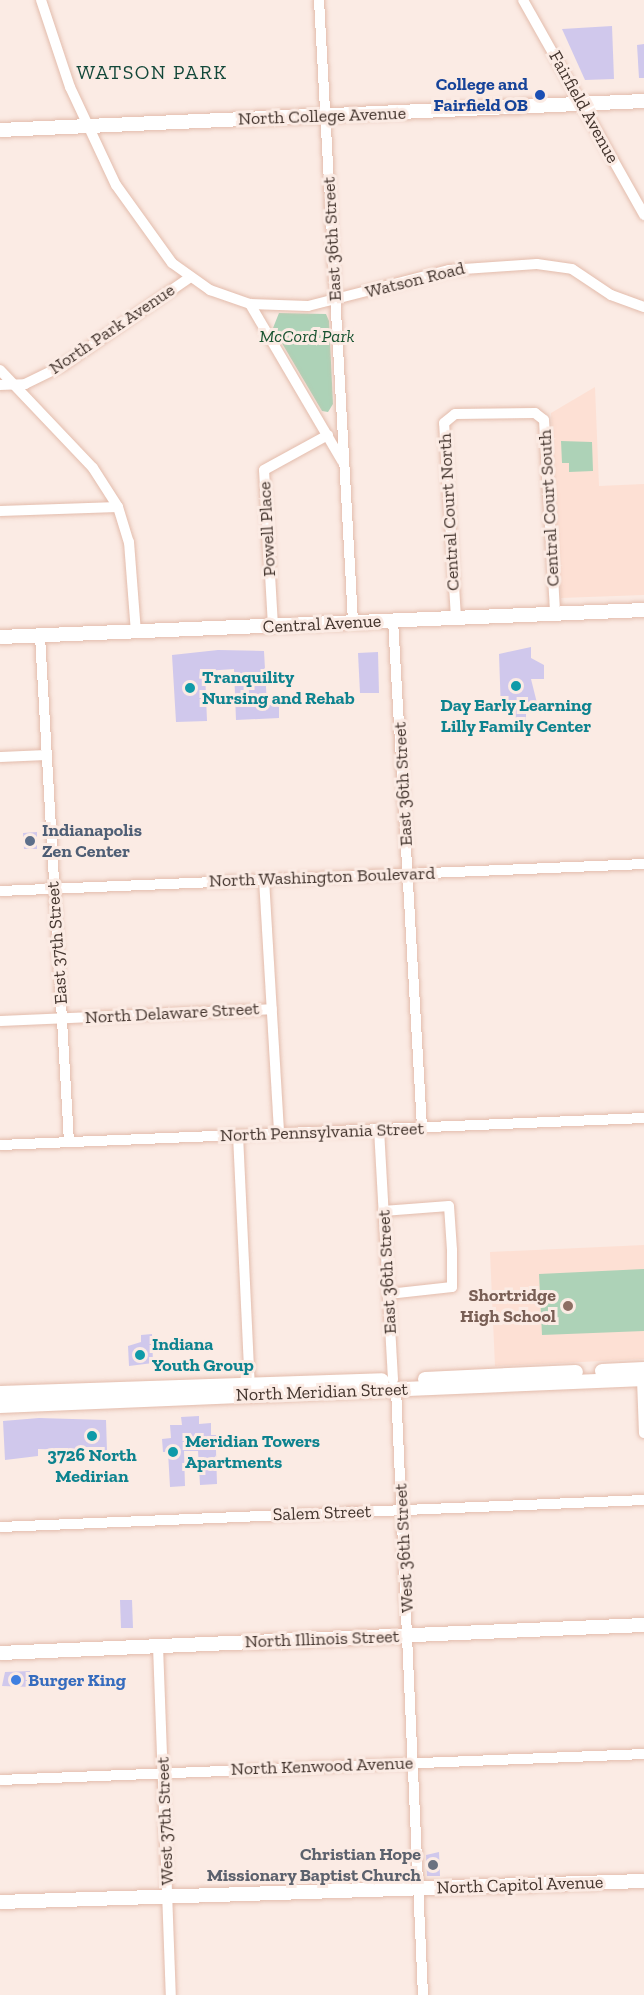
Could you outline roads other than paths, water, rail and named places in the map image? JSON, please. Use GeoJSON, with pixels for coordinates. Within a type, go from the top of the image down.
{"type":"FeatureCollection","features":[{"type":"Feature","properties":{"kind":"main road","name":"North College Avenue"},"geometry":{"type":"LineString","coordinates":[[0,130],[644,101]]}},
{"type":"Feature","properties":{"kind":"main road","name":"Central Avenue"},"geometry":{"type":"LineString","coordinates":[[0,637],[644,610]]}},
{"type":"Feature","properties":{"kind":"main road","name":"North Meridian Street"},"geometry":{"type":"LineString","coordinates":[[0,1406],[395,1385],[643,1376]]}},
{"type":"Feature","properties":{"kind":"main road","name":"North Meridian Street"},"geometry":{"type":"LineString","coordinates":[[0,1393],[250,1386],[395,1385]]}},
{"type":"Feature","properties":{"kind":"main road","name":"North Illinois Street"},"geometry":{"type":"LineString","coordinates":[[0,1653],[644,1625]]}},
{"type":"Feature","properties":{"kind":"main road","name":"North Capitol Avenue"},"geometry":{"type":"LineString","coordinates":[[0,1902],[644,1881]]}},
{"type":"Feature","properties":{"kind":"street","name":"Watson Road"},"geometry":{"type":"LineString","coordinates":[[41,0],[87,126],[140,224],[189,278],[250,304],[300,306],[335,301],[438,272],[527,264],[572,269],[611,295],[644,307]]}},
{"type":"Feature","properties":{"kind":"street","name":"East 36th Street"},"geometry":{"type":"LineString","coordinates":[[319,0],[353,622]]}},
{"type":"Feature","properties":{"kind":"street","name":"Fairfield Avenue"},"geometry":{"type":"LineString","coordinates":[[523,0],[644,215]]}},
{"type":"Feature","properties":{"kind":"street","name":"North Park Avenue"},"geometry":{"type":"LineString","coordinates":[[0,385],[29,382],[68,362],[189,278]]}},
{"type":"Feature","properties":{"kind":"street"},"geometry":{"type":"LineString","coordinates":[[250,304],[345,467]]}},
{"type":"Feature","properties":{"kind":"street"},"geometry":{"type":"LineString","coordinates":[[0,370],[93,468],[118,507],[129,542],[136,632]]}},
{"type":"Feature","properties":{"kind":"street","name":"Central Court South"},"geometry":{"type":"LineString","coordinates":[[494,413],[535,413],[545,422],[555,613]]}},
{"type":"Feature","properties":{"kind":"street","name":"Central Court North"},"geometry":{"type":"LineString","coordinates":[[456,618],[444,423],[455,414],[494,413]]}},
{"type":"Feature","properties":{"kind":"street","name":"Powell Place"},"geometry":{"type":"LineString","coordinates":[[273,626],[264,470],[328,435]]}},
{"type":"Feature","properties":{"kind":"street"},"geometry":{"type":"LineString","coordinates":[[0,512],[118,507]]}},
{"type":"Feature","properties":{"kind":"street","name":"East 36th Street"},"geometry":{"type":"LineString","coordinates":[[393,620],[422,1127]]}},
{"type":"Feature","properties":{"kind":"street","name":"East 37th Street"},"geometry":{"type":"LineString","coordinates":[[40,636],[69,1142]]}},
{"type":"Feature","properties":{"kind":"street"},"geometry":{"type":"LineString","coordinates":[[0,757],[46,755]]}},
{"type":"Feature","properties":{"kind":"street","name":"North Washington Boulevard"},"geometry":{"type":"LineString","coordinates":[[0,891],[644,864]]}},
{"type":"Feature","properties":{"kind":"street"},"geometry":{"type":"LineString","coordinates":[[264,879],[279,1133]]}},
{"type":"Feature","properties":{"kind":"street","name":"North Delaware Street"},"geometry":{"type":"LineString","coordinates":[[0,1021],[272,1009]]}},
{"type":"Feature","properties":{"kind":"street","name":"North Pennsylvania Street"},"geometry":{"type":"LineString","coordinates":[[0,1145],[644,1118]]}},
{"type":"Feature","properties":{"kind":"street","name":"East 36th Street"},"geometry":{"type":"LineString","coordinates":[[379,1129],[395,1385]]}},
{"type":"Feature","properties":{"kind":"street"},"geometry":{"type":"LineString","coordinates":[[238,1135],[250,1386]]}},
{"type":"Feature","properties":{"kind":"street"},"geometry":{"type":"LineString","coordinates":[[383,1211],[449,1206],[452,1250],[452,1287],[388,1294]]}},
{"type":"Feature","properties":{"kind":"street"},"geometry":{"type":"LineString","coordinates":[[643,1376],[644,1433]]}},
{"type":"Feature","properties":{"kind":"street","name":"West 36th Street"},"geometry":{"type":"LineString","coordinates":[[395,1385],[423,1995]]}},
{"type":"Feature","properties":{"kind":"street","name":"Salem Street"},"geometry":{"type":"LineString","coordinates":[[0,1527],[644,1500]]}},
{"type":"Feature","properties":{"kind":"street","name":"West 37th Street"},"geometry":{"type":"LineString","coordinates":[[158,1646],[171,1995]]}},
{"type":"Feature","properties":{"kind":"street","name":"North Kenwood Avenue"},"geometry":{"type":"LineString","coordinates":[[0,1780],[644,1754]]}},
{"type":"Feature","properties":{"kind":"place","name":"College and Fairfield OB"},"geometry":{"type":"Point","coordinates":[540,95]}},
{"type":"Feature","properties":{"kind":"place","name":"Day Early Learning Lilly Family Center"},"geometry":{"type":"Point","coordinates":[516,686]}},
{"type":"Feature","properties":{"kind":"place","name":"Tranquility Nursing and Rehab"},"geometry":{"type":"Point","coordinates":[190,688]}},
{"type":"Feature","properties":{"kind":"place","name":"Indianapolis Zen Center"},"geometry":{"type":"Point","coordinates":[30,841]}},
{"type":"Feature","properties":{"kind":"place","name":"Shortridge High School"},"geometry":{"type":"Point","coordinates":[568,1306]}},
{"type":"Feature","properties":{"kind":"place","name":"Indiana Youth Group"},"geometry":{"type":"Point","coordinates":[140,1355]}},
{"type":"Feature","properties":{"kind":"place","name":"3726 North Medirian"},"geometry":{"type":"Point","coordinates":[92,1436]}},
{"type":"Feature","properties":{"kind":"place","name":"Meridian Towers Apartments"},"geometry":{"type":"Point","coordinates":[173,1452]}},
{"type":"Feature","properties":{"kind":"place","name":"Burger King"},"geometry":{"type":"Point","coordinates":[16,1680]}},
{"type":"Feature","properties":{"kind":"place","name":"Christian Hope Missionary Baptist Church"},"geometry":{"type":"Point","coordinates":[433,1865]}},
{"type":"Feature","properties":{"kind":"district","name":"WATSON PARK"},"geometry":{"type":"Point","coordinates":[152,72]}},
{"type":"Feature","properties":{"kind":"park label","name":"McCord Park"},"geometry":{"type":"Point","coordinates":[307,336]}}]}
